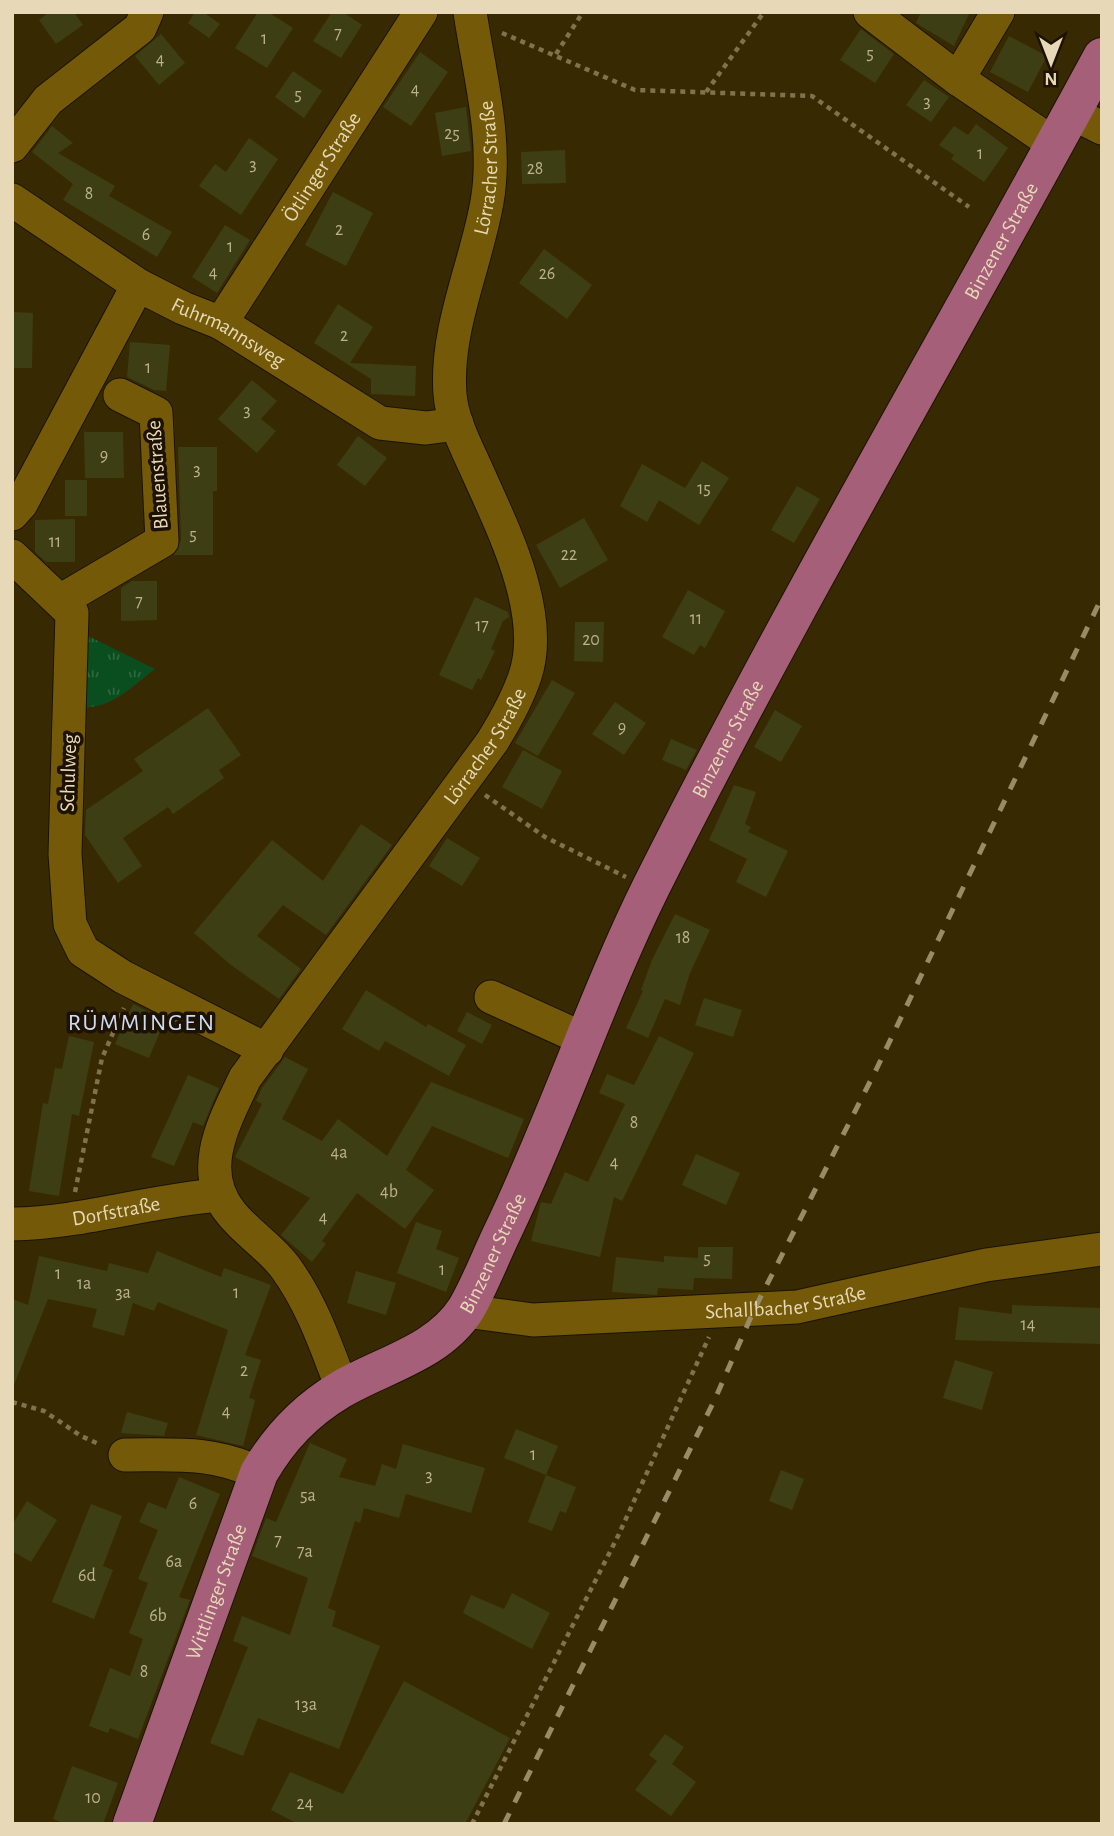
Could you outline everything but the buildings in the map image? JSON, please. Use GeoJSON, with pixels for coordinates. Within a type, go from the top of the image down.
{"type":"FeatureCollection","features":[{"type":"Feature","properties":{"kind":"main road","name":"Binzener Straße"},"geometry":{"type":"LineString","coordinates":[[342,1388],[412,1355],[443,1334],[464,1311],[517,1202],[650,889],[743,706],[1076,128],[1102,57]]}},
{"type":"Feature","properties":{"kind":"main road","name":"Wittlinger Straße"},"geometry":{"type":"LineString","coordinates":[[132,1824],[259,1473],[273,1449],[294,1424],[342,1388]]}},
{"type":"Feature","properties":{"kind":"street"},"geometry":{"type":"LineString","coordinates":[[12,146],[48,100],[140,28],[147,12]]}},
{"type":"Feature","properties":{"kind":"street","name":"Ötlinger Straße"},"geometry":{"type":"LineString","coordinates":[[221,323],[421,12]]}},
{"type":"Feature","properties":{"kind":"street"},"geometry":{"type":"LineString","coordinates":[[870,12],[958,79],[1076,128]]}},
{"type":"Feature","properties":{"kind":"street"},"geometry":{"type":"LineString","coordinates":[[958,79],[998,12]]}},
{"type":"Feature","properties":{"kind":"street","name":"Lörracher Straße"},"geometry":{"type":"LineString","coordinates":[[342,1388],[304,1295],[282,1264],[231,1213],[220,1195],[214,1166],[225,1121],[245,1078],[464,780],[512,708],[526,674],[531,640],[527,607],[510,545],[457,424],[450,397],[449,360],[487,200],[490,157],[472,22]]}},
{"type":"Feature","properties":{"kind":"street","name":"Fuhrmannsweg"},"geometry":{"type":"LineString","coordinates":[[12,200],[138,285],[183,309],[221,323],[380,423],[426,428],[457,424]]}},
{"type":"Feature","properties":{"kind":"street"},"geometry":{"type":"LineString","coordinates":[[12,514],[21,503],[138,285]]}},
{"type":"Feature","properties":{"kind":"street","name":"Blauenstraße"},"geometry":{"type":"LineString","coordinates":[[60,601],[162,541],[156,413],[120,395]]}},
{"type":"Feature","properties":{"kind":"street","name":"Schulweg"},"geometry":{"type":"LineString","coordinates":[[12,556],[72,613],[65,854],[70,924],[83,951],[135,983],[267,1049]]}},
{"type":"Feature","properties":{"kind":"street"},"geometry":{"type":"LineString","coordinates":[[491,997],[586,1040]]}},
{"type":"Feature","properties":{"kind":"street","name":"Dorfstraße"},"geometry":{"type":"LineString","coordinates":[[12,1224],[70,1220],[184,1198],[220,1195]]}},
{"type":"Feature","properties":{"kind":"street","name":"Schallbacher Straße"},"geometry":{"type":"LineString","coordinates":[[464,1311],[533,1320],[797,1307],[986,1265],[1102,1249]]}},
{"type":"Feature","properties":{"kind":"street"},"geometry":{"type":"LineString","coordinates":[[125,1455],[204,1454],[233,1461],[259,1473]]}},
{"type":"Feature","properties":{"kind":"path"},"geometry":{"type":"LineString","coordinates":[[556,54],[583,12]]}},
{"type":"Feature","properties":{"kind":"path"},"geometry":{"type":"LineString","coordinates":[[706,93],[764,12]]}},
{"type":"Feature","properties":{"kind":"path"},"geometry":{"type":"LineString","coordinates":[[472,22],[556,54],[635,90],[812,96],[969,207]]}},
{"type":"Feature","properties":{"kind":"path"},"geometry":{"type":"LineString","coordinates":[[464,780],[545,837],[650,889]]}},
{"type":"Feature","properties":{"kind":"path"},"geometry":{"type":"LineString","coordinates":[[70,1220],[102,1058],[135,983]]}},
{"type":"Feature","properties":{"kind":"path"},"geometry":{"type":"LineString","coordinates":[[472,1824],[618,1536],[721,1310]]}},
{"type":"Feature","properties":{"kind":"path"},"geometry":{"type":"LineString","coordinates":[[12,1402],[44,1411],[81,1436],[125,1455]]}},
{"type":"Feature","properties":{"kind":"green space"},"geometry":{"type":"Polygon","coordinates":[[[88,636],[155,669],[111,701],[79,707],[88,636]]]}},
{"type":"Feature","properties":{"kind":"railway"},"geometry":{"type":"LineString","coordinates":[[504,1824],[715,1399],[754,1310],[876,1070],[1102,597]]}},
{"type":"Feature","properties":{"kind":"district","name":"RÜMMINGEN"},"geometry":{"type":"Point","coordinates":[142,1022]}}]}
